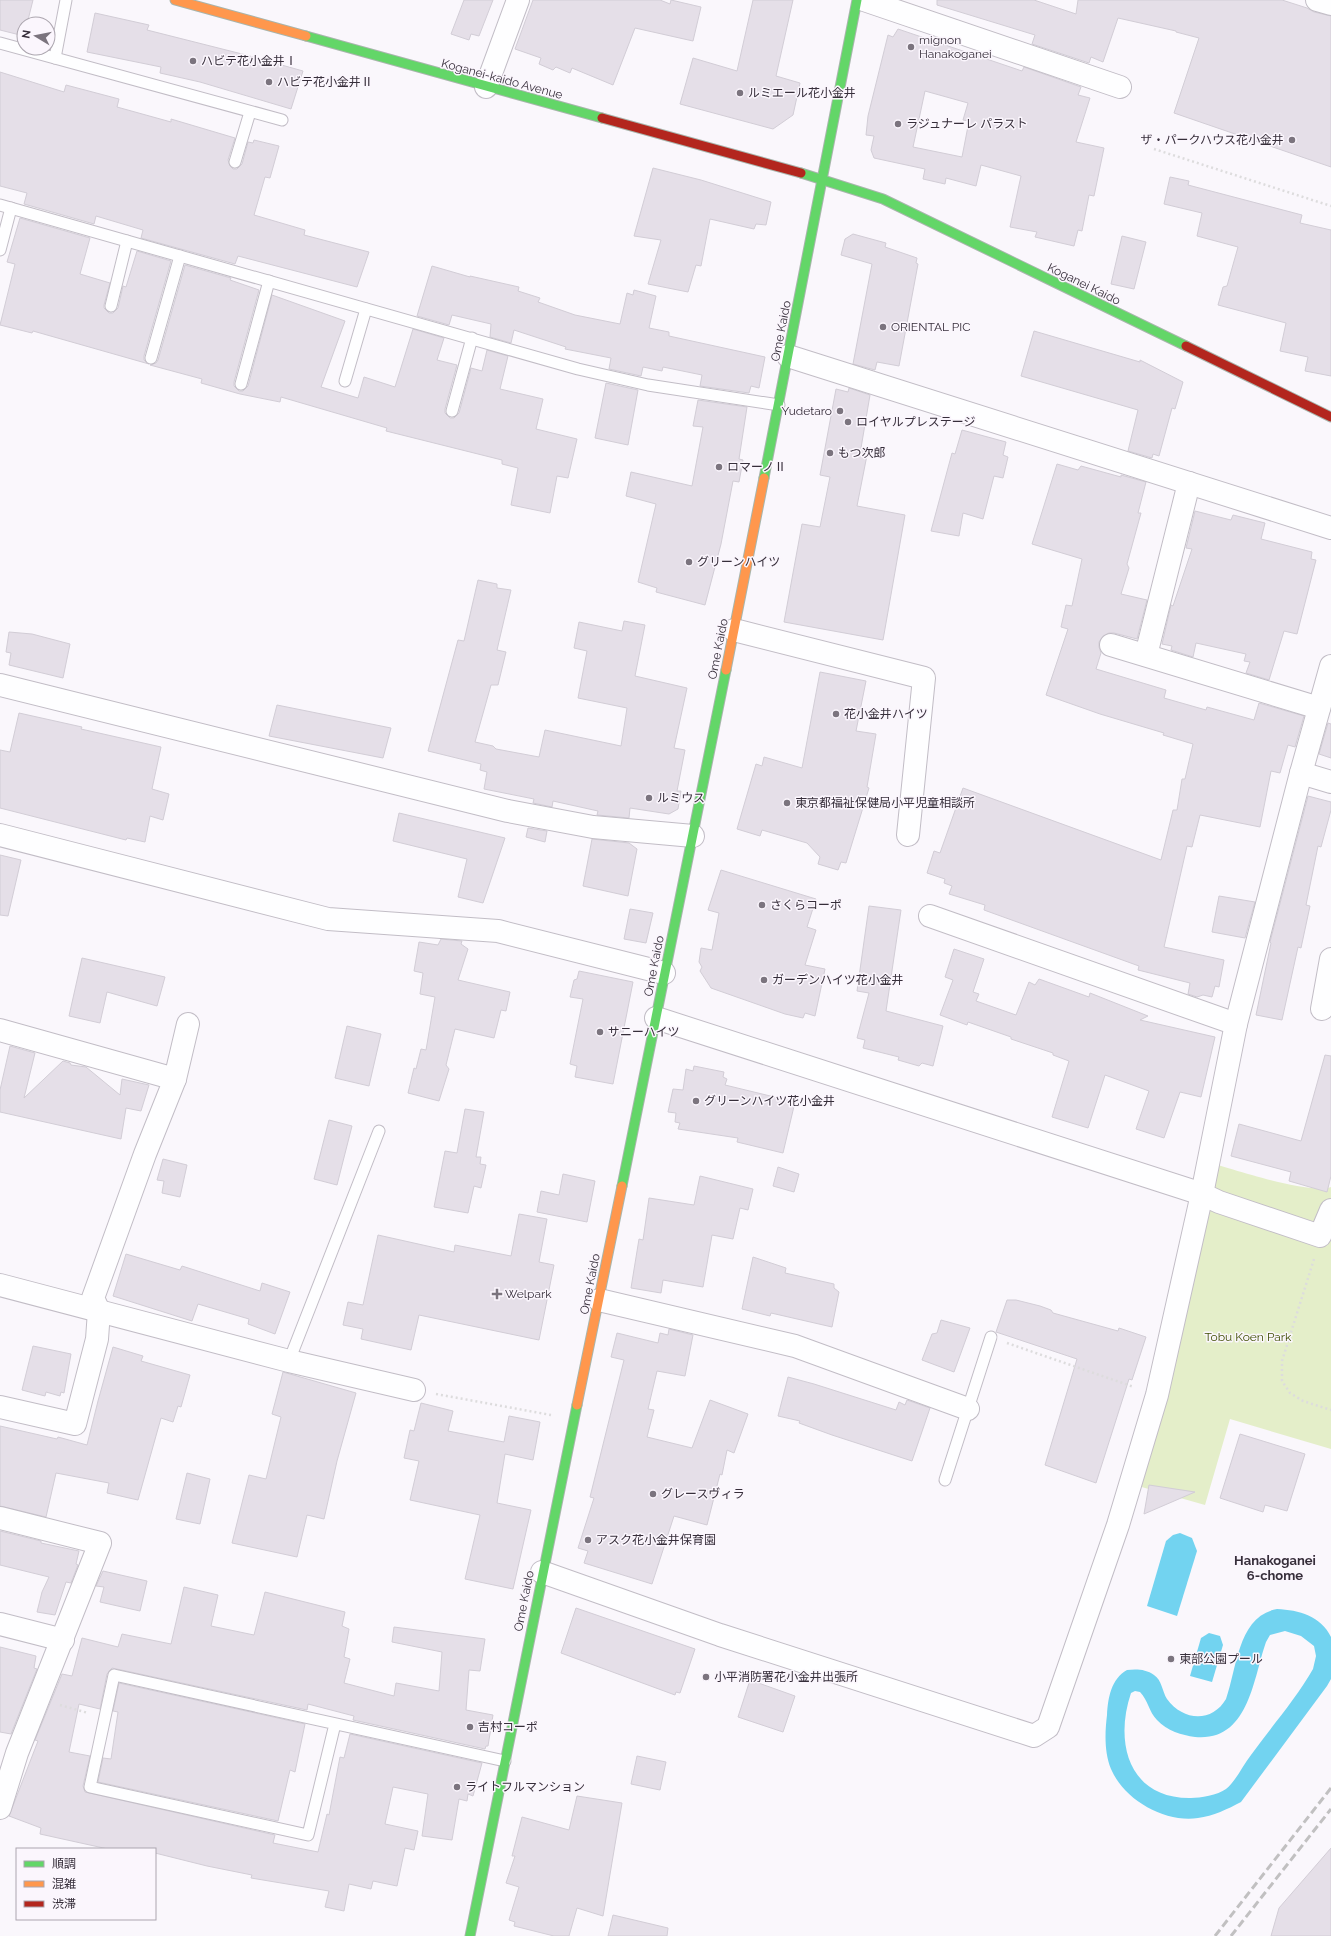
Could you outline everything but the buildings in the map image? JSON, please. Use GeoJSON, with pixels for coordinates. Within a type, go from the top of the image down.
{"type":"FeatureCollection","features":[{"type":"Feature","properties":{"kind":"main road","name":"Koganei-kaido Avenue"},"geometry":{"type":"LineString","coordinates":[[175,0],[823,179]]}},
{"type":"Feature","properties":{"kind":"main road","name":"Ome Kaido"},"geometry":{"type":"LineString","coordinates":[[470,1936],[542,1572],[575,1419],[664,973],[693,836],[779,405],[857,0]]}},
{"type":"Feature","properties":{"kind":"main road","name":"Koganei Kaido"},"geometry":{"type":"LineString","coordinates":[[823,179],[882,199],[1331,417]]}},
{"type":"Feature","properties":{"kind":"street"},"geometry":{"type":"LineString","coordinates":[[486,87],[518,0]]}},
{"type":"Feature","properties":{"kind":"street"},"geometry":{"type":"LineString","coordinates":[[864,0],[1120,87]]}},
{"type":"Feature","properties":{"kind":"street"},"geometry":{"type":"LineString","coordinates":[[1317,0],[1331,4]]}},
{"type":"Feature","properties":{"kind":"street"},"geometry":{"type":"LineString","coordinates":[[788,356],[1331,528]]}},
{"type":"Feature","properties":{"kind":"street"},"geometry":{"type":"LineString","coordinates":[[1146,655],[1189,482]]}},
{"type":"Feature","properties":{"kind":"street"},"geometry":{"type":"LineString","coordinates":[[734,630],[924,678],[908,836]]}},
{"type":"Feature","properties":{"kind":"street"},"geometry":{"type":"LineString","coordinates":[[1111,645],[1319,708]]}},
{"type":"Feature","properties":{"kind":"street"},"geometry":{"type":"LineString","coordinates":[[542,1572],[720,1635],[1034,1736],[1048,1727],[1118,1525],[1157,1395],[1202,1194],[1236,1024],[1301,773],[1331,666]]}},
{"type":"Feature","properties":{"kind":"street"},"geometry":{"type":"LineString","coordinates":[[0,685],[508,811],[593,827],[693,836]]}},
{"type":"Feature","properties":{"kind":"street"},"geometry":{"type":"LineString","coordinates":[[1301,773],[1331,782]]}},
{"type":"Feature","properties":{"kind":"street"},"geometry":{"type":"LineString","coordinates":[[0,835],[328,919],[498,931],[664,973]]}},
{"type":"Feature","properties":{"kind":"street"},"geometry":{"type":"LineString","coordinates":[[930,916],[1236,1024]]}},
{"type":"Feature","properties":{"kind":"street"},"geometry":{"type":"LineString","coordinates":[[1322,1010],[1331,959]]}},
{"type":"Feature","properties":{"kind":"street"},"geometry":{"type":"LineString","coordinates":[[656,1018],[1202,1194],[1219,1202],[1320,1236],[1331,1210]]}},
{"type":"Feature","properties":{"kind":"street"},"geometry":{"type":"LineString","coordinates":[[0,1407],[75,1424],[97,1339],[99,1311],[93,1298],[145,1154],[175,1079],[188,1024]]}},
{"type":"Feature","properties":{"kind":"street"},"geometry":{"type":"LineString","coordinates":[[0,1030],[175,1079]]}},
{"type":"Feature","properties":{"kind":"street"},"geometry":{"type":"LineString","coordinates":[[0,1285],[289,1360],[414,1390]]}},
{"type":"Feature","properties":{"kind":"street"},"geometry":{"type":"LineString","coordinates":[[599,1300],[795,1346],[968,1409]]}},
{"type":"Feature","properties":{"kind":"street"},"geometry":{"type":"LineString","coordinates":[[0,1518],[100,1543],[63,1640],[8,1750],[0,1808]]}},
{"type":"Feature","properties":{"kind":"street"},"geometry":{"type":"LineString","coordinates":[[0,1624],[63,1640]]}},
{"type":"Feature","properties":{"kind":"lane"},"geometry":{"type":"LineString","coordinates":[[55,58],[66,0]]}},
{"type":"Feature","properties":{"kind":"lane"},"geometry":{"type":"LineString","coordinates":[[0,43],[282,120]]}},
{"type":"Feature","properties":{"kind":"lane"},"geometry":{"type":"LineString","coordinates":[[235,162],[250,112]]}},
{"type":"Feature","properties":{"kind":"lane"},"geometry":{"type":"LineString","coordinates":[[0,250],[5,207],[578,369],[648,385],[779,405]]}},
{"type":"Feature","properties":{"kind":"lane"},"geometry":{"type":"LineString","coordinates":[[111,306],[127,241]]}},
{"type":"Feature","properties":{"kind":"lane"},"geometry":{"type":"LineString","coordinates":[[151,358],[180,256]]}},
{"type":"Feature","properties":{"kind":"lane"},"geometry":{"type":"LineString","coordinates":[[241,384],[269,281]]}},
{"type":"Feature","properties":{"kind":"lane"},"geometry":{"type":"LineString","coordinates":[[345,382],[366,309]]}},
{"type":"Feature","properties":{"kind":"lane"},"geometry":{"type":"LineString","coordinates":[[452,411],[472,338]]}},
{"type":"Feature","properties":{"kind":"lane"},"geometry":{"type":"LineString","coordinates":[[289,1360],[379,1131]]}},
{"type":"Feature","properties":{"kind":"lane"},"geometry":{"type":"LineString","coordinates":[[945,1480],[991,1337]]}},
{"type":"Feature","properties":{"kind":"lane"},"geometry":{"type":"LineString","coordinates":[[335,1724],[308,1835],[90,1786],[114,1675],[505,1761]]}},
{"type":"Feature","properties":{"kind":"path"},"geometry":{"type":"LineString","coordinates":[[1154,148],[1331,206]]}},
{"type":"Feature","properties":{"kind":"path"},"geometry":{"type":"LineString","coordinates":[[1320,1236],[1310,1276],[1282,1361],[1282,1381],[1290,1393],[1331,1410]]}},
{"type":"Feature","properties":{"kind":"path"},"geometry":{"type":"LineString","coordinates":[[991,1337],[1157,1395]]}},
{"type":"Feature","properties":{"kind":"path"},"geometry":{"type":"LineString","coordinates":[[414,1390],[575,1419]]}},
{"type":"Feature","properties":{"kind":"green space","name":"Tobu Koen Park"},"geometry":{"type":"Polygon","coordinates":[[[1204,1161],[1288,1184],[1305,1187],[1331,1187],[1331,1449],[1230,1419],[1205,1505],[1124,1482],[1204,1161]]]}},
{"type":"Feature","properties":{"kind":"water"},"geometry":{"type":"Polygon","coordinates":[[[1180,1533],[1192,1538],[1197,1551],[1177,1616],[1147,1606],[1166,1541],[1173,1535],[1180,1533]]]}},
{"type":"Feature","properties":{"kind":"water"},"geometry":{"type":"Polygon","coordinates":[[[1277,1609],[1301,1613],[1315,1619],[1327,1630],[1331,1637],[1331,1679],[1327,1686],[1241,1802],[1209,1816],[1185,1819],[1159,1813],[1147,1807],[1125,1790],[1117,1780],[1111,1769],[1107,1756],[1106,1728],[1108,1702],[1111,1690],[1117,1678],[1127,1670],[1137,1670],[1151,1673],[1157,1677],[1167,1699],[1181,1712],[1197,1716],[1213,1712],[1220,1707],[1226,1699],[1241,1645],[1247,1632],[1254,1622],[1264,1614],[1277,1609]],[[1285,1631],[1270,1635],[1266,1642],[1246,1705],[1238,1719],[1227,1729],[1213,1736],[1195,1737],[1170,1730],[1154,1717],[1140,1692],[1135,1691],[1131,1693],[1126,1712],[1124,1731],[1126,1748],[1131,1765],[1140,1778],[1153,1789],[1170,1796],[1191,1798],[1199,1797],[1214,1794],[1226,1789],[1233,1782],[1248,1759],[1291,1702],[1313,1669],[1316,1656],[1314,1646],[1301,1636],[1285,1631]]]}},
{"type":"Feature","properties":{"kind":"water"},"geometry":{"type":"Polygon","coordinates":[[[1209,1633],[1220,1636],[1223,1645],[1212,1682],[1190,1676],[1201,1638],[1209,1633]]]}},
{"type":"Feature","properties":{"kind":"railway"},"geometry":{"type":"LineString","coordinates":[[1215,1936],[1331,1788]]}},
{"type":"Feature","properties":{"kind":"railway"},"geometry":{"type":"LineString","coordinates":[[1231,1936],[1331,1809]]}},
{"type":"Feature","properties":{"kind":"traffic: fast"},"geometry":{"type":"LineString","coordinates":[[764,478],[857,0]]}},
{"type":"Feature","properties":{"kind":"traffic: fast"},"geometry":{"type":"LineString","coordinates":[[306,36],[602,118]]}},
{"type":"Feature","properties":{"kind":"traffic: fast"},"geometry":{"type":"LineString","coordinates":[[801,173],[883,199],[1186,346]]}},
{"type":"Feature","properties":{"kind":"traffic: fast"},"geometry":{"type":"LineString","coordinates":[[622,1186],[726,670]]}},
{"type":"Feature","properties":{"kind":"traffic: fast"},"geometry":{"type":"LineString","coordinates":[[470,1936],[577,1405]]}},
{"type":"Feature","properties":{"kind":"traffic: slow"},"geometry":{"type":"LineString","coordinates":[[175,0],[306,36]]}},
{"type":"Feature","properties":{"kind":"traffic: slow"},"geometry":{"type":"LineString","coordinates":[[726,670],[764,478]]}},
{"type":"Feature","properties":{"kind":"traffic: slow"},"geometry":{"type":"LineString","coordinates":[[577,1405],[622,1186]]}},
{"type":"Feature","properties":{"kind":"traffic: jam"},"geometry":{"type":"LineString","coordinates":[[602,118],[801,173]]}},
{"type":"Feature","properties":{"kind":"traffic: jam"},"geometry":{"type":"LineString","coordinates":[[1186,346],[1331,417]]}},
{"type":"Feature","properties":{"kind":"place","name":"mignon Hanakoganei"},"geometry":{"type":"Point","coordinates":[911,47]}},
{"type":"Feature","properties":{"kind":"place","name":"ハビテ花小金井Ⅰ"},"geometry":{"type":"Point","coordinates":[193,61]}},
{"type":"Feature","properties":{"kind":"place","name":"ハビテ花小金井Ⅱ"},"geometry":{"type":"Point","coordinates":[269,82]}},
{"type":"Feature","properties":{"kind":"place","name":"ルミエール花小金井"},"geometry":{"type":"Point","coordinates":[740,93]}},
{"type":"Feature","properties":{"kind":"place","name":"ラジュナーレ パラスト"},"geometry":{"type":"Point","coordinates":[898,124]}},
{"type":"Feature","properties":{"kind":"place","name":"ザ・パークハウス花小金井"},"geometry":{"type":"Point","coordinates":[1292,140]}},
{"type":"Feature","properties":{"kind":"place","name":"ORIENTAL PIC"},"geometry":{"type":"Point","coordinates":[883,327]}},
{"type":"Feature","properties":{"kind":"place","name":"Yudetaro"},"geometry":{"type":"Point","coordinates":[840,411]}},
{"type":"Feature","properties":{"kind":"place","name":"ロイヤルプレステージ"},"geometry":{"type":"Point","coordinates":[848,422]}},
{"type":"Feature","properties":{"kind":"place","name":"もつ次郎"},"geometry":{"type":"Point","coordinates":[830,453]}},
{"type":"Feature","properties":{"kind":"place","name":"ロマーノⅡ"},"geometry":{"type":"Point","coordinates":[719,467]}},
{"type":"Feature","properties":{"kind":"place","name":"グリーンハイツ"},"geometry":{"type":"Point","coordinates":[689,562]}},
{"type":"Feature","properties":{"kind":"place","name":"花小金井ハイツ"},"geometry":{"type":"Point","coordinates":[836,714]}},
{"type":"Feature","properties":{"kind":"place","name":"ルミウス"},"geometry":{"type":"Point","coordinates":[649,798]}},
{"type":"Feature","properties":{"kind":"place","name":"東京都福祉保健局小平児童相談所"},"geometry":{"type":"Point","coordinates":[787,803]}},
{"type":"Feature","properties":{"kind":"place","name":"さくらコーポ"},"geometry":{"type":"Point","coordinates":[762,905]}},
{"type":"Feature","properties":{"kind":"place","name":"ガーデンハイツ花小金井"},"geometry":{"type":"Point","coordinates":[764,980]}},
{"type":"Feature","properties":{"kind":"place","name":"サニーハイツ"},"geometry":{"type":"Point","coordinates":[600,1032]}},
{"type":"Feature","properties":{"kind":"place","name":"グリーンハイツ花小金井"},"geometry":{"type":"Point","coordinates":[696,1101]}},
{"type":"Feature","properties":{"kind":"place","name":"Welpark"},"geometry":{"type":"Point","coordinates":[497,1294]}},
{"type":"Feature","properties":{"kind":"place","name":"グレースヴィラ"},"geometry":{"type":"Point","coordinates":[653,1494]}},
{"type":"Feature","properties":{"kind":"place","name":"アスク花小金井保育園"},"geometry":{"type":"Point","coordinates":[588,1540]}},
{"type":"Feature","properties":{"kind":"place","name":"東部公園プール"},"geometry":{"type":"Point","coordinates":[1171,1659]}},
{"type":"Feature","properties":{"kind":"place","name":"小平消防署花小金井出張所"},"geometry":{"type":"Point","coordinates":[706,1677]}},
{"type":"Feature","properties":{"kind":"place","name":"吉村コーポ"},"geometry":{"type":"Point","coordinates":[470,1727]}},
{"type":"Feature","properties":{"kind":"place","name":"ライトフルマンション"},"geometry":{"type":"Point","coordinates":[457,1787]}},
{"type":"Feature","properties":{"kind":"district","name":"Hanakoganei 6-chome"},"geometry":{"type":"Point","coordinates":[1275,1568]}}]}
